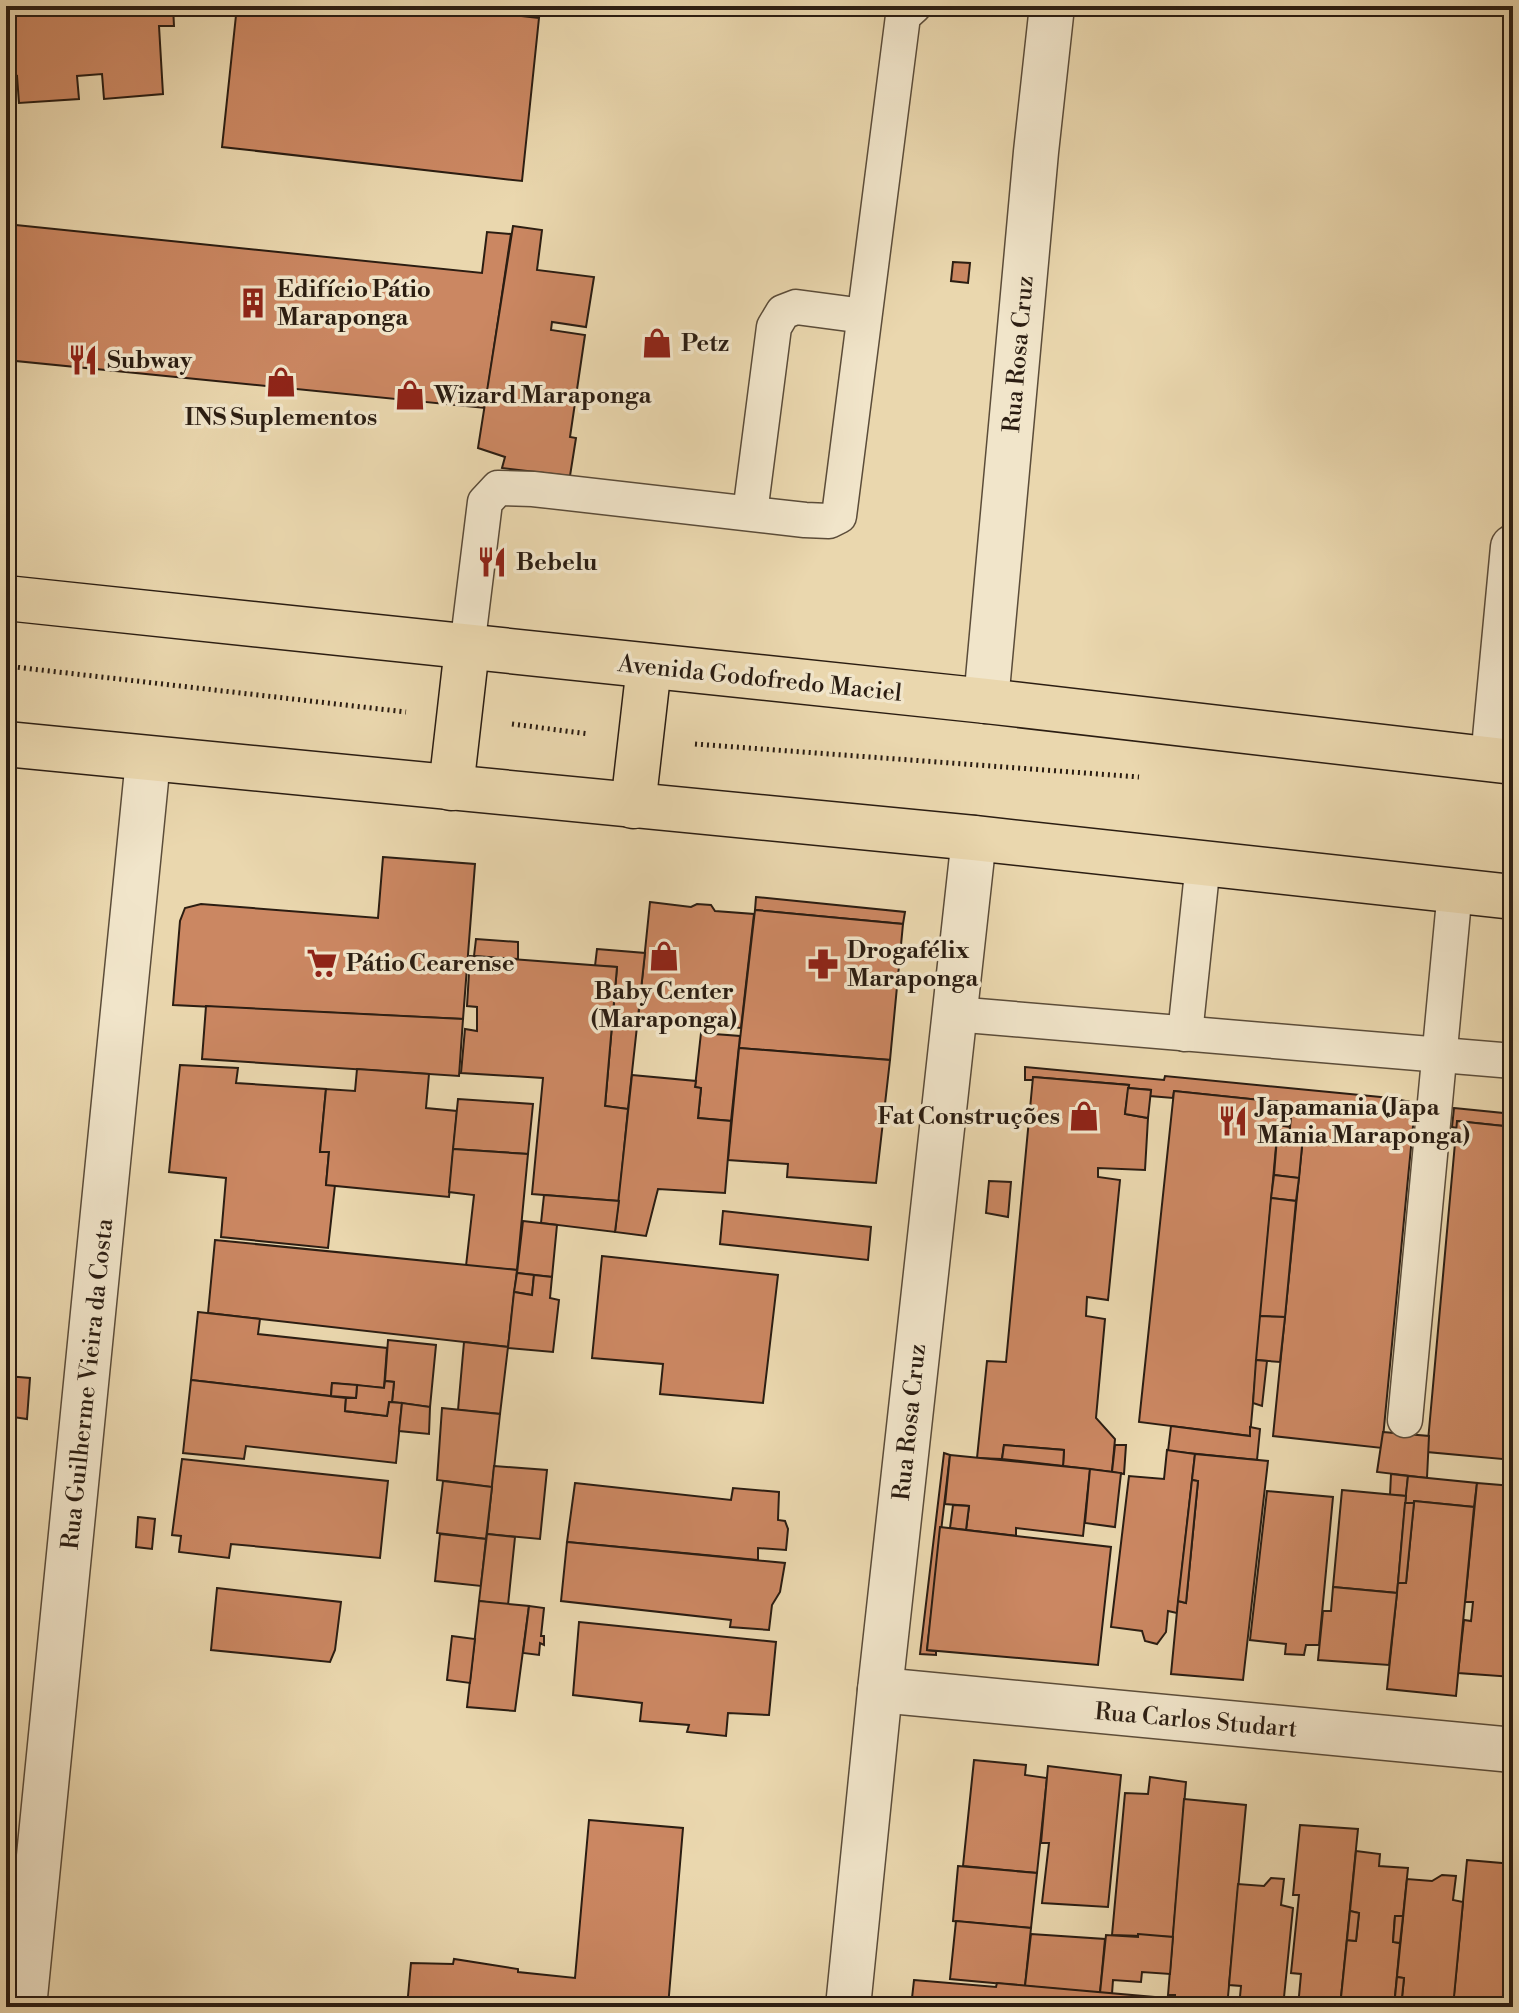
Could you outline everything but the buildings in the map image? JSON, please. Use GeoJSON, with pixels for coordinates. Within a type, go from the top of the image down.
{"type":"FeatureCollection","features":[{"type":"Feature","properties":{"kind":"main road","name":"Avenida Godofredo Maciel"},"geometry":{"type":"LineString","coordinates":[[6,598],[986,701],[1503,760]]}},
{"type":"Feature","properties":{"kind":"main road"},"geometry":{"type":"LineString","coordinates":[[451,788],[467,648]]}},
{"type":"Feature","properties":{"kind":"main road"},"geometry":{"type":"LineString","coordinates":[[633,806],[649,666]]}},
{"type":"Feature","properties":{"kind":"main road"},"geometry":{"type":"LineString","coordinates":[[6,744],[974,838],[1513,897]]}},
{"type":"Feature","properties":{"kind":"street","name":"Rua Rosa Cruz"},"geometry":{"type":"LineString","coordinates":[[986,701],[1034,167],[1043,7]]}},
{"type":"Feature","properties":{"kind":"street"},"geometry":{"type":"LineString","coordinates":[[1503,760],[1513,547]]}},
{"type":"Feature","properties":{"kind":"street","name":"Rua Guilherme Vieira da Costa"},"geometry":{"type":"LineString","coordinates":[[24,2007],[148,760]]}},
{"type":"Feature","properties":{"kind":"street","name":"Rua Rosa Cruz"},"geometry":{"type":"LineString","coordinates":[[848,2007],[974,838]]}},
{"type":"Feature","properties":{"kind":"street","name":"Rua Carlos Studart"},"geometry":{"type":"LineString","coordinates":[[880,1690],[1513,1750]]}},
{"type":"Feature","properties":{"kind":"lane"},"geometry":{"type":"LineString","coordinates":[[467,648],[485,502],[498,488],[533,489],[829,521],[839,516],[903,16],[914,6]]}},
{"type":"Feature","properties":{"kind":"lane"},"geometry":{"type":"LineString","coordinates":[[750,513],[774,327],[783,312],[796,307],[864,316]]}},
{"type":"Feature","properties":{"kind":"lane"},"geometry":{"type":"LineString","coordinates":[[1185,1034],[1203,863]]}},
{"type":"Feature","properties":{"kind":"lane"},"geometry":{"type":"LineString","coordinates":[[1405,1420],[1455,890]]}},
{"type":"Feature","properties":{"kind":"lane"},"geometry":{"type":"LineString","coordinates":[[954,1014],[1513,1061]]}},
{"type":"Feature","properties":{"kind":"path"},"geometry":{"type":"LineString","coordinates":[[6,666],[640,740],[1148,778]]}},
{"type":"Feature","properties":{"kind":"place","name":"Edifício Pátio Maraponga"},"geometry":{"type":"Point","coordinates":[253,303]}},
{"type":"Feature","properties":{"kind":"place","name":"Petz"},"geometry":{"type":"Point","coordinates":[657,343]}},
{"type":"Feature","properties":{"kind":"place","name":"Subway"},"geometry":{"type":"Point","coordinates":[83,360]}},
{"type":"Feature","properties":{"kind":"place","name":"INS Suplementos"},"geometry":{"type":"Point","coordinates":[281,382]}},
{"type":"Feature","properties":{"kind":"place","name":"Wizard Maraponga"},"geometry":{"type":"Point","coordinates":[410,395]}},
{"type":"Feature","properties":{"kind":"place","name":"Bebelu"},"geometry":{"type":"Point","coordinates":[492,562]}},
{"type":"Feature","properties":{"kind":"place","name":"Baby Center (Maraponga)"},"geometry":{"type":"Point","coordinates":[664,956]}},
{"type":"Feature","properties":{"kind":"place","name":"Pátio Cearense"},"geometry":{"type":"Point","coordinates":[322,963]}},
{"type":"Feature","properties":{"kind":"place","name":"Drogafélix Maraponga"},"geometry":{"type":"Point","coordinates":[823,964]}},
{"type":"Feature","properties":{"kind":"place","name":"Fat Construções"},"geometry":{"type":"Point","coordinates":[1084,1116]}},
{"type":"Feature","properties":{"kind":"place","name":"Japamania (Japa Mania Maraponga)"},"geometry":{"type":"Point","coordinates":[1233,1121]}}]}
